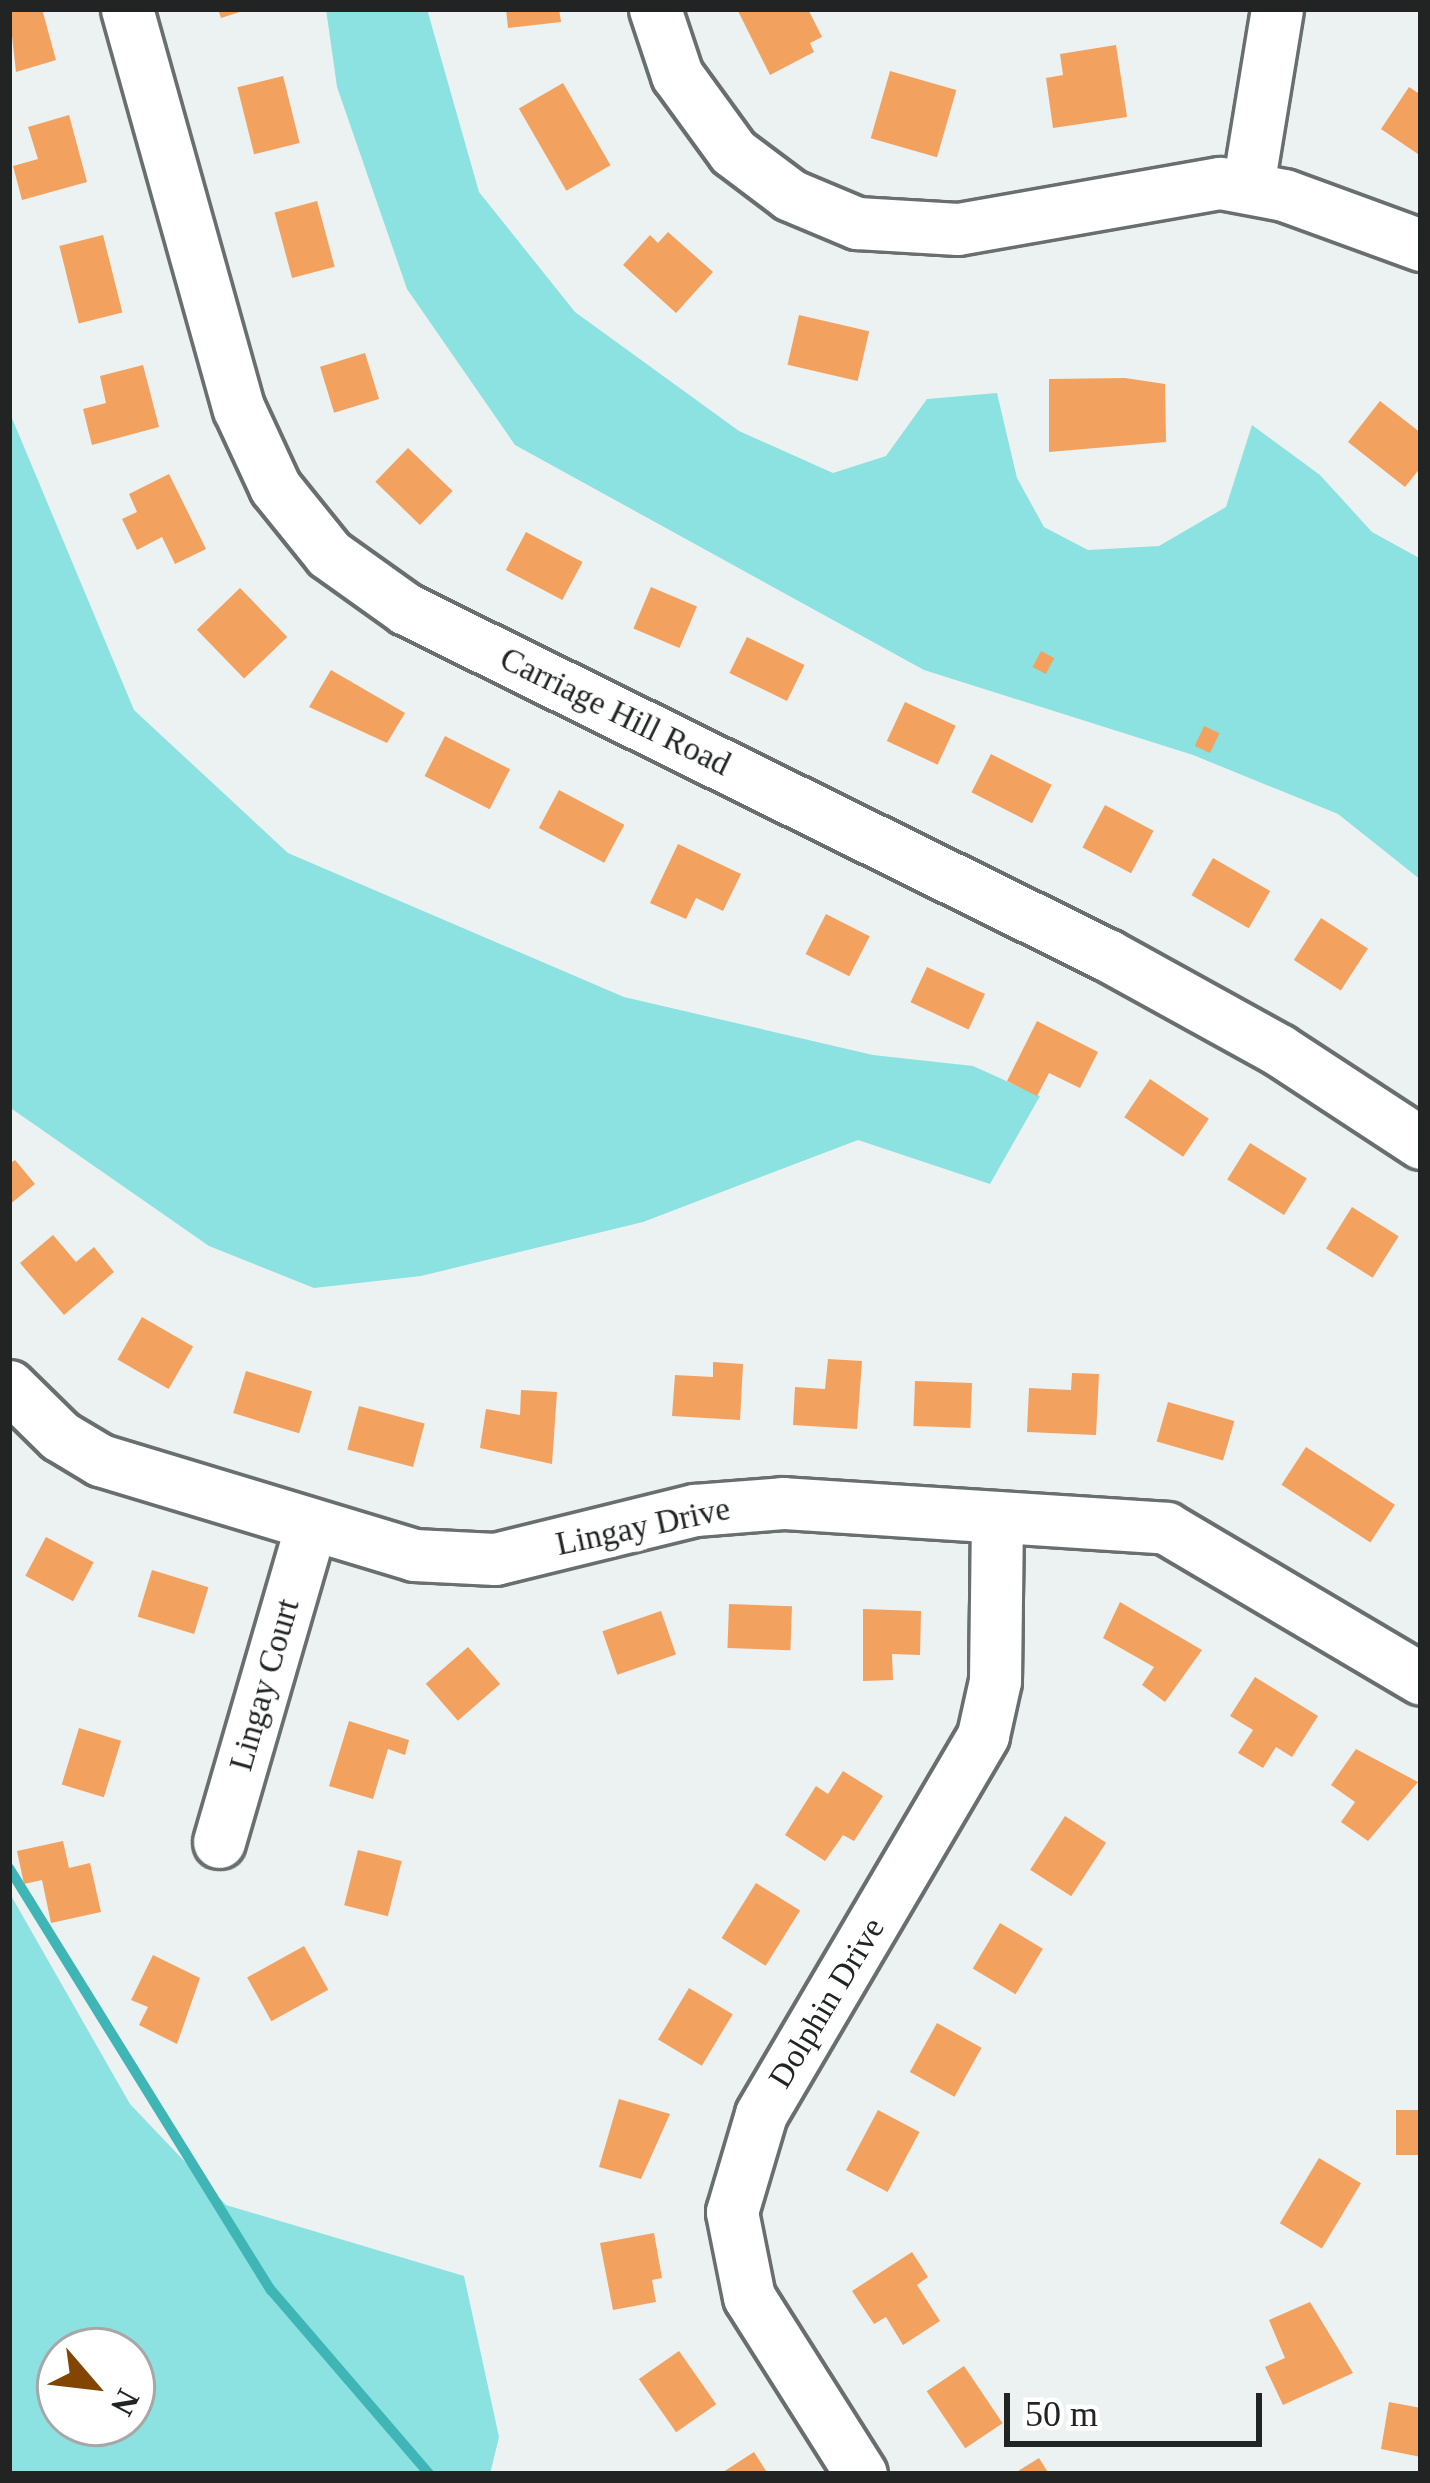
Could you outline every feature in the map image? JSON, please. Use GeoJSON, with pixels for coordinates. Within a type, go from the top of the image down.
{"type":"FeatureCollection","features":[{"type":"Feature","properties":{"kind":"street","name":"Carriage Hill Road"},"geometry":{"type":"LineString","coordinates":[[127,9],[239,409],[275,487],[329,554],[406,609],[1107,955],[1279,1050],[1421,1143]]}},
{"type":"Feature","properties":{"kind":"street"},"geometry":{"type":"LineString","coordinates":[[655,9],[677,75],[734,152],[790,195],[857,223],[958,229],[1192,186],[1248,186],[1421,245]]}},
{"type":"Feature","properties":{"kind":"street"},"geometry":{"type":"LineString","coordinates":[[1248,186],[1277,9]]}},
{"type":"Feature","properties":{"kind":"street","name":"Lingay Drive"},"geometry":{"type":"LineString","coordinates":[[9,1386],[60,1436],[100,1460],[310,1528],[461,1560],[695,1510],[783,1504],[1166,1528],[1421,1678]]}},
{"type":"Feature","properties":{"kind":"street","name":"Dolphin Drive"},"geometry":{"type":"LineString","coordinates":[[860,2474],[749,2297],[732,2212],[740,2170],[771,2096],[983,1735],[994,1681],[997,1517]]}},
{"type":"Feature","properties":{"kind":"street","name":"Lingay Court"},"geometry":{"type":"LineString","coordinates":[[219,1842],[310,1528]]}},
{"type":"Feature","properties":{"kind":"shaded area"},"geometry":{"type":"Polygon","coordinates":[[[326,9],[427,9],[479,192],[575,312],[739,431],[833,473],[886,456],[927,399],[997,393],[1017,478],[1044,527],[1088,550],[1159,546],[1226,507],[1252,425],[1320,475],[1372,532],[1421,559],[1421,880],[1338,814],[1193,755],[924,670],[515,445],[407,289],[337,87],[326,9]]]}},
{"type":"Feature","properties":{"kind":"shaded area"},"geometry":{"type":"Polygon","coordinates":[[[9,411],[134,710],[288,853],[624,997],[873,1055],[973,1066],[1040,1096],[990,1184],[858,1140],[643,1222],[421,1276],[314,1288],[209,1246],[12,1109],[9,411]]]}},
{"type":"Feature","properties":{"kind":"shaded area"},"geometry":{"type":"Polygon","coordinates":[[[9,1892],[130,2104],[226,2205],[464,2276],[499,2437],[490,2474],[9,2474],[9,1892]]]}},
{"type":"Feature","properties":{"kind":"building"},"geometry":{"type":"Polygon","coordinates":[[[9,9],[42,9],[56,60],[16,72],[9,9]]]}},
{"type":"Feature","properties":{"kind":"building"},"geometry":{"type":"Polygon","coordinates":[[[218,9],[246,9],[246,10],[221,18],[218,9]]]}},
{"type":"Feature","properties":{"kind":"building"},"geometry":{"type":"Polygon","coordinates":[[[506,9],[559,9],[561,22],[508,28],[506,9]]]}},
{"type":"Feature","properties":{"kind":"building"},"geometry":{"type":"Polygon","coordinates":[[[737,9],[808,9],[822,37],[810,43],[814,52],[770,75],[737,9]]]}},
{"type":"Feature","properties":{"kind":"building"},"geometry":{"type":"Polygon","coordinates":[[[1116,45],[1127,117],[1053,128],[1046,78],[1063,75],[1060,54],[1116,45]]]}},
{"type":"Feature","properties":{"kind":"building"},"geometry":{"type":"Polygon","coordinates":[[[890,71],[956,90],[937,157],[871,138],[890,71]]]}},
{"type":"Feature","properties":{"kind":"building"},"geometry":{"type":"Polygon","coordinates":[[[283,76],[300,143],[254,154],[237,87],[283,76]]]}},
{"type":"Feature","properties":{"kind":"building"},"geometry":{"type":"Polygon","coordinates":[[[563,83],[610,165],[566,191],[519,109],[563,83]]]}},
{"type":"Feature","properties":{"kind":"building"},"geometry":{"type":"Polygon","coordinates":[[[1409,87],[1421,95],[1421,156],[1381,129],[1409,87]]]}},
{"type":"Feature","properties":{"kind":"building"},"geometry":{"type":"Polygon","coordinates":[[[69,115],[87,182],[22,200],[13,166],[38,159],[28,127],[69,115]]]}},
{"type":"Feature","properties":{"kind":"building"},"geometry":{"type":"Polygon","coordinates":[[[317,201],[335,267],[292,278],[274,212],[317,201]]]}},
{"type":"Feature","properties":{"kind":"building"},"geometry":{"type":"Polygon","coordinates":[[[668,232],[713,272],[676,313],[623,265],[650,235],[658,243],[668,232]]]}},
{"type":"Feature","properties":{"kind":"building"},"geometry":{"type":"Polygon","coordinates":[[[103,235],[122,313],[79,324],[59,246],[103,235]]]}},
{"type":"Feature","properties":{"kind":"building"},"geometry":{"type":"Polygon","coordinates":[[[799,315],[869,331],[858,381],[788,365],[799,315]]]}},
{"type":"Feature","properties":{"kind":"building"},"geometry":{"type":"Polygon","coordinates":[[[365,353],[379,399],[334,413],[320,367],[365,353]]]}},
{"type":"Feature","properties":{"kind":"building"},"geometry":{"type":"Polygon","coordinates":[[[143,365],[159,427],[92,445],[83,409],[106,403],[100,376],[143,365]]]}},
{"type":"Feature","properties":{"kind":"building"},"geometry":{"type":"Polygon","coordinates":[[[1125,378],[1165,384],[1166,442],[1049,452],[1049,379],[1125,378]]]}},
{"type":"Feature","properties":{"kind":"building"},"geometry":{"type":"Polygon","coordinates":[[[1380,401],[1421,433],[1421,467],[1405,487],[1348,442],[1380,401]]]}},
{"type":"Feature","properties":{"kind":"building"},"geometry":{"type":"Polygon","coordinates":[[[408,448],[453,491],[420,525],[375,482],[408,448]]]}},
{"type":"Feature","properties":{"kind":"building"},"geometry":{"type":"Polygon","coordinates":[[[169,474],[206,549],[175,564],[162,537],[137,550],[122,519],[137,512],[129,494],[169,474]]]}},
{"type":"Feature","properties":{"kind":"building"},"geometry":{"type":"Polygon","coordinates":[[[526,532],[583,562],[562,600],[506,570],[526,532]]]}},
{"type":"Feature","properties":{"kind":"building"},"geometry":{"type":"Polygon","coordinates":[[[651,587],[697,607],[679,648],[633,628],[651,587]]]}},
{"type":"Feature","properties":{"kind":"building"},"geometry":{"type":"Polygon","coordinates":[[[240,588],[287,637],[244,679],[197,630],[240,588]]]}},
{"type":"Feature","properties":{"kind":"building"},"geometry":{"type":"Polygon","coordinates":[[[747,637],[805,665],[787,701],[729,673],[747,637]]]}},
{"type":"Feature","properties":{"kind":"building"},"geometry":{"type":"Polygon","coordinates":[[[1041,651],[1054,658],[1046,674],[1033,667],[1041,651]]]}},
{"type":"Feature","properties":{"kind":"building"},"geometry":{"type":"Polygon","coordinates":[[[331,670],[405,713],[387,743],[309,707],[331,670]]]}},
{"type":"Feature","properties":{"kind":"building"},"geometry":{"type":"Polygon","coordinates":[[[905,702],[956,726],[938,765],[887,741],[905,702]]]}},
{"type":"Feature","properties":{"kind":"building"},"geometry":{"type":"Polygon","coordinates":[[[1204,726],[1219,733],[1210,753],[1195,746],[1204,726]]]}},
{"type":"Feature","properties":{"kind":"building"},"geometry":{"type":"Polygon","coordinates":[[[445,736],[510,769],[490,809],[425,776],[445,736]]]}},
{"type":"Feature","properties":{"kind":"building"},"geometry":{"type":"Polygon","coordinates":[[[991,754],[1052,785],[1032,823],[971,792],[991,754]]]}},
{"type":"Feature","properties":{"kind":"building"},"geometry":{"type":"Polygon","coordinates":[[[559,790],[624,825],[604,863],[539,828],[559,790]]]}},
{"type":"Feature","properties":{"kind":"building"},"geometry":{"type":"Polygon","coordinates":[[[1105,805],[1154,831],[1131,873],[1082,847],[1105,805]]]}},
{"type":"Feature","properties":{"kind":"building"},"geometry":{"type":"Polygon","coordinates":[[[678,844],[741,874],[723,911],[696,898],[686,919],[650,903],[678,844]]]}},
{"type":"Feature","properties":{"kind":"building"},"geometry":{"type":"Polygon","coordinates":[[[1213,858],[1270,891],[1249,928],[1192,895],[1213,858]]]}},
{"type":"Feature","properties":{"kind":"building"},"geometry":{"type":"Polygon","coordinates":[[[826,914],[870,936],[849,976],[806,954],[826,914]]]}},
{"type":"Feature","properties":{"kind":"building"},"geometry":{"type":"Polygon","coordinates":[[[1321,918],[1368,948],[1341,990],[1294,960],[1321,918]]]}},
{"type":"Feature","properties":{"kind":"building"},"geometry":{"type":"Polygon","coordinates":[[[927,967],[985,994],[969,1029],[911,1002],[927,967]]]}},
{"type":"Feature","properties":{"kind":"building"},"geometry":{"type":"Polygon","coordinates":[[[1037,1021],[1098,1052],[1080,1088],[1049,1073],[1037,1096],[1007,1081],[1037,1021]]]}},
{"type":"Feature","properties":{"kind":"building"},"geometry":{"type":"Polygon","coordinates":[[[1150,1079],[1209,1119],[1183,1157],[1124,1117],[1150,1079]]]}},
{"type":"Feature","properties":{"kind":"building"},"geometry":{"type":"Polygon","coordinates":[[[1250,1143],[1307,1179],[1284,1215],[1227,1179],[1250,1143]]]}},
{"type":"Feature","properties":{"kind":"building"},"geometry":{"type":"Polygon","coordinates":[[[15,1160],[35,1184],[9,1205],[9,1164],[15,1160]]]}},
{"type":"Feature","properties":{"kind":"building"},"geometry":{"type":"Polygon","coordinates":[[[1352,1207],[1399,1236],[1373,1278],[1326,1249],[1352,1207]]]}},
{"type":"Feature","properties":{"kind":"building"},"geometry":{"type":"Polygon","coordinates":[[[53,1235],[76,1262],[94,1247],[114,1272],[64,1315],[20,1263],[53,1235]]]}},
{"type":"Feature","properties":{"kind":"building"},"geometry":{"type":"Polygon","coordinates":[[[142,1317],[193,1346],[169,1389],[118,1359],[142,1317]]]}},
{"type":"Feature","properties":{"kind":"building"},"geometry":{"type":"Polygon","coordinates":[[[828,1359],[862,1361],[857,1429],[793,1425],[795,1387],[825,1389],[828,1359]]]}},
{"type":"Feature","properties":{"kind":"building"},"geometry":{"type":"Polygon","coordinates":[[[713,1362],[743,1364],[740,1420],[672,1416],[675,1375],[713,1377],[713,1362]]]}},
{"type":"Feature","properties":{"kind":"building"},"geometry":{"type":"Polygon","coordinates":[[[246,1371],[312,1391],[299,1433],[233,1413],[246,1371]]]}},
{"type":"Feature","properties":{"kind":"building"},"geometry":{"type":"Polygon","coordinates":[[[1072,1373],[1099,1374],[1096,1435],[1027,1432],[1029,1388],[1071,1390],[1072,1373]]]}},
{"type":"Feature","properties":{"kind":"building"},"geometry":{"type":"Polygon","coordinates":[[[915,1381],[972,1383],[970,1428],[913,1426],[915,1381]]]}},
{"type":"Feature","properties":{"kind":"building"},"geometry":{"type":"Polygon","coordinates":[[[521,1390],[557,1392],[552,1464],[480,1448],[486,1409],[520,1415],[521,1390]]]}},
{"type":"Feature","properties":{"kind":"building"},"geometry":{"type":"Polygon","coordinates":[[[1168,1402],[1234,1421],[1223,1460],[1157,1441],[1168,1402]]]}},
{"type":"Feature","properties":{"kind":"building"},"geometry":{"type":"Polygon","coordinates":[[[359,1406],[425,1424],[413,1467],[347,1449],[359,1406]]]}},
{"type":"Feature","properties":{"kind":"building"},"geometry":{"type":"Polygon","coordinates":[[[1306,1447],[1395,1505],[1370,1542],[1281,1485],[1306,1447]]]}},
{"type":"Feature","properties":{"kind":"building"},"geometry":{"type":"Polygon","coordinates":[[[46,1537],[94,1562],[73,1601],[25,1576],[46,1537]]]}},
{"type":"Feature","properties":{"kind":"building"},"geometry":{"type":"Polygon","coordinates":[[[152,1570],[208,1587],[194,1634],[138,1617],[152,1570]]]}},
{"type":"Feature","properties":{"kind":"building"},"geometry":{"type":"Polygon","coordinates":[[[1120,1602],[1202,1650],[1165,1702],[1142,1685],[1154,1667],[1103,1638],[1120,1602]]]}},
{"type":"Feature","properties":{"kind":"building"},"geometry":{"type":"Polygon","coordinates":[[[729,1604],[792,1606],[790,1650],[727,1648],[729,1604]]]}},
{"type":"Feature","properties":{"kind":"building"},"geometry":{"type":"Polygon","coordinates":[[[863,1609],[921,1611],[920,1655],[892,1654],[893,1680],[863,1681],[863,1609]]]}},
{"type":"Feature","properties":{"kind":"building"},"geometry":{"type":"Polygon","coordinates":[[[661,1611],[676,1654],[617,1675],[602,1631],[661,1611]]]}},
{"type":"Feature","properties":{"kind":"building"},"geometry":{"type":"Polygon","coordinates":[[[468,1647],[500,1684],[458,1721],[426,1684],[468,1647]]]}},
{"type":"Feature","properties":{"kind":"building"},"geometry":{"type":"Polygon","coordinates":[[[1255,1677],[1318,1716],[1292,1757],[1276,1747],[1263,1768],[1238,1753],[1253,1730],[1230,1716],[1255,1677]]]}},
{"type":"Feature","properties":{"kind":"building"},"geometry":{"type":"Polygon","coordinates":[[[349,1721],[409,1740],[405,1755],[388,1749],[373,1799],[329,1786],[349,1721]]]}},
{"type":"Feature","properties":{"kind":"building"},"geometry":{"type":"Polygon","coordinates":[[[79,1728],[121,1741],[104,1797],[62,1784],[79,1728]]]}},
{"type":"Feature","properties":{"kind":"building"},"geometry":{"type":"Polygon","coordinates":[[[1356,1749],[1418,1782],[1368,1841],[1341,1822],[1355,1802],[1331,1785],[1356,1749]]]}},
{"type":"Feature","properties":{"kind":"building"},"geometry":{"type":"Polygon","coordinates":[[[843,1771],[883,1796],[854,1841],[843,1835],[825,1861],[785,1835],[816,1786],[828,1794],[843,1771]]]}},
{"type":"Feature","properties":{"kind":"building"},"geometry":{"type":"Polygon","coordinates":[[[1065,1816],[1106,1843],[1071,1896],[1030,1870],[1065,1816]]]}},
{"type":"Feature","properties":{"kind":"building"},"geometry":{"type":"Polygon","coordinates":[[[63,1841],[69,1868],[90,1863],[101,1912],[51,1923],[42,1880],[24,1884],[17,1851],[63,1841]]]}},
{"type":"Feature","properties":{"kind":"building"},"geometry":{"type":"Polygon","coordinates":[[[358,1850],[402,1861],[388,1916],[344,1905],[358,1850]]]}},
{"type":"Feature","properties":{"kind":"building"},"geometry":{"type":"Polygon","coordinates":[[[756,1883],[800,1911],[766,1966],[722,1938],[756,1883]]]}},
{"type":"Feature","properties":{"kind":"building"},"geometry":{"type":"Polygon","coordinates":[[[1000,1923],[1043,1949],[1016,1994],[973,1968],[1000,1923]]]}},
{"type":"Feature","properties":{"kind":"building"},"geometry":{"type":"Polygon","coordinates":[[[304,1946],[328,1990],[271,2021],[247,1978],[304,1946]]]}},
{"type":"Feature","properties":{"kind":"building"},"geometry":{"type":"Polygon","coordinates":[[[153,1955],[200,1978],[177,2044],[139,2025],[148,2007],[131,2000],[153,1955]]]}},
{"type":"Feature","properties":{"kind":"building"},"geometry":{"type":"Polygon","coordinates":[[[689,1988],[733,2014],[702,2066],[658,2039],[689,1988]]]}},
{"type":"Feature","properties":{"kind":"building"},"geometry":{"type":"Polygon","coordinates":[[[937,2023],[982,2048],[954,2097],[910,2072],[937,2023]]]}},
{"type":"Feature","properties":{"kind":"building"},"geometry":{"type":"Polygon","coordinates":[[[619,2099],[670,2114],[641,2179],[599,2167],[619,2099]]]}},
{"type":"Feature","properties":{"kind":"building"},"geometry":{"type":"Polygon","coordinates":[[[878,2110],[919,2132],[888,2192],[846,2170],[878,2110]]]}},
{"type":"Feature","properties":{"kind":"building"},"geometry":{"type":"Polygon","coordinates":[[[1396,2110],[1421,2110],[1421,2155],[1396,2155],[1396,2110]]]}},
{"type":"Feature","properties":{"kind":"building"},"geometry":{"type":"Polygon","coordinates":[[[1319,2158],[1361,2183],[1322,2248],[1280,2223],[1319,2158]]]}},
{"type":"Feature","properties":{"kind":"building"},"geometry":{"type":"Polygon","coordinates":[[[654,2233],[662,2278],[652,2280],[656,2302],[613,2310],[600,2243],[654,2233]]]}},
{"type":"Feature","properties":{"kind":"building"},"geometry":{"type":"Polygon","coordinates":[[[912,2252],[928,2277],[917,2285],[940,2321],[903,2345],[886,2317],[874,2324],[852,2291],[912,2252]]]}},
{"type":"Feature","properties":{"kind":"building"},"geometry":{"type":"Polygon","coordinates":[[[1310,2302],[1353,2373],[1283,2405],[1265,2367],[1285,2358],[1269,2320],[1310,2302]]]}},
{"type":"Feature","properties":{"kind":"building"},"geometry":{"type":"Polygon","coordinates":[[[679,2351],[716,2404],[676,2432],[639,2379],[679,2351]]]}},
{"type":"Feature","properties":{"kind":"building"},"geometry":{"type":"Polygon","coordinates":[[[964,2366],[1003,2423],[965,2448],[927,2391],[964,2366]]]}},
{"type":"Feature","properties":{"kind":"building"},"geometry":{"type":"Polygon","coordinates":[[[1389,2402],[1421,2408],[1421,2457],[1381,2449],[1389,2402]]]}},
{"type":"Feature","properties":{"kind":"building"},"geometry":{"type":"Polygon","coordinates":[[[754,2452],[768,2474],[720,2474],[754,2452]]]}},
{"type":"Feature","properties":{"kind":"building"},"geometry":{"type":"Polygon","coordinates":[[[1039,2458],[1049,2474],[1013,2474],[1039,2458]]]}},
{"type":"Feature","properties":{"kind":"waterway"},"geometry":{"type":"LineString","coordinates":[[9,1868],[271,2290],[429,2474]]}}]}
